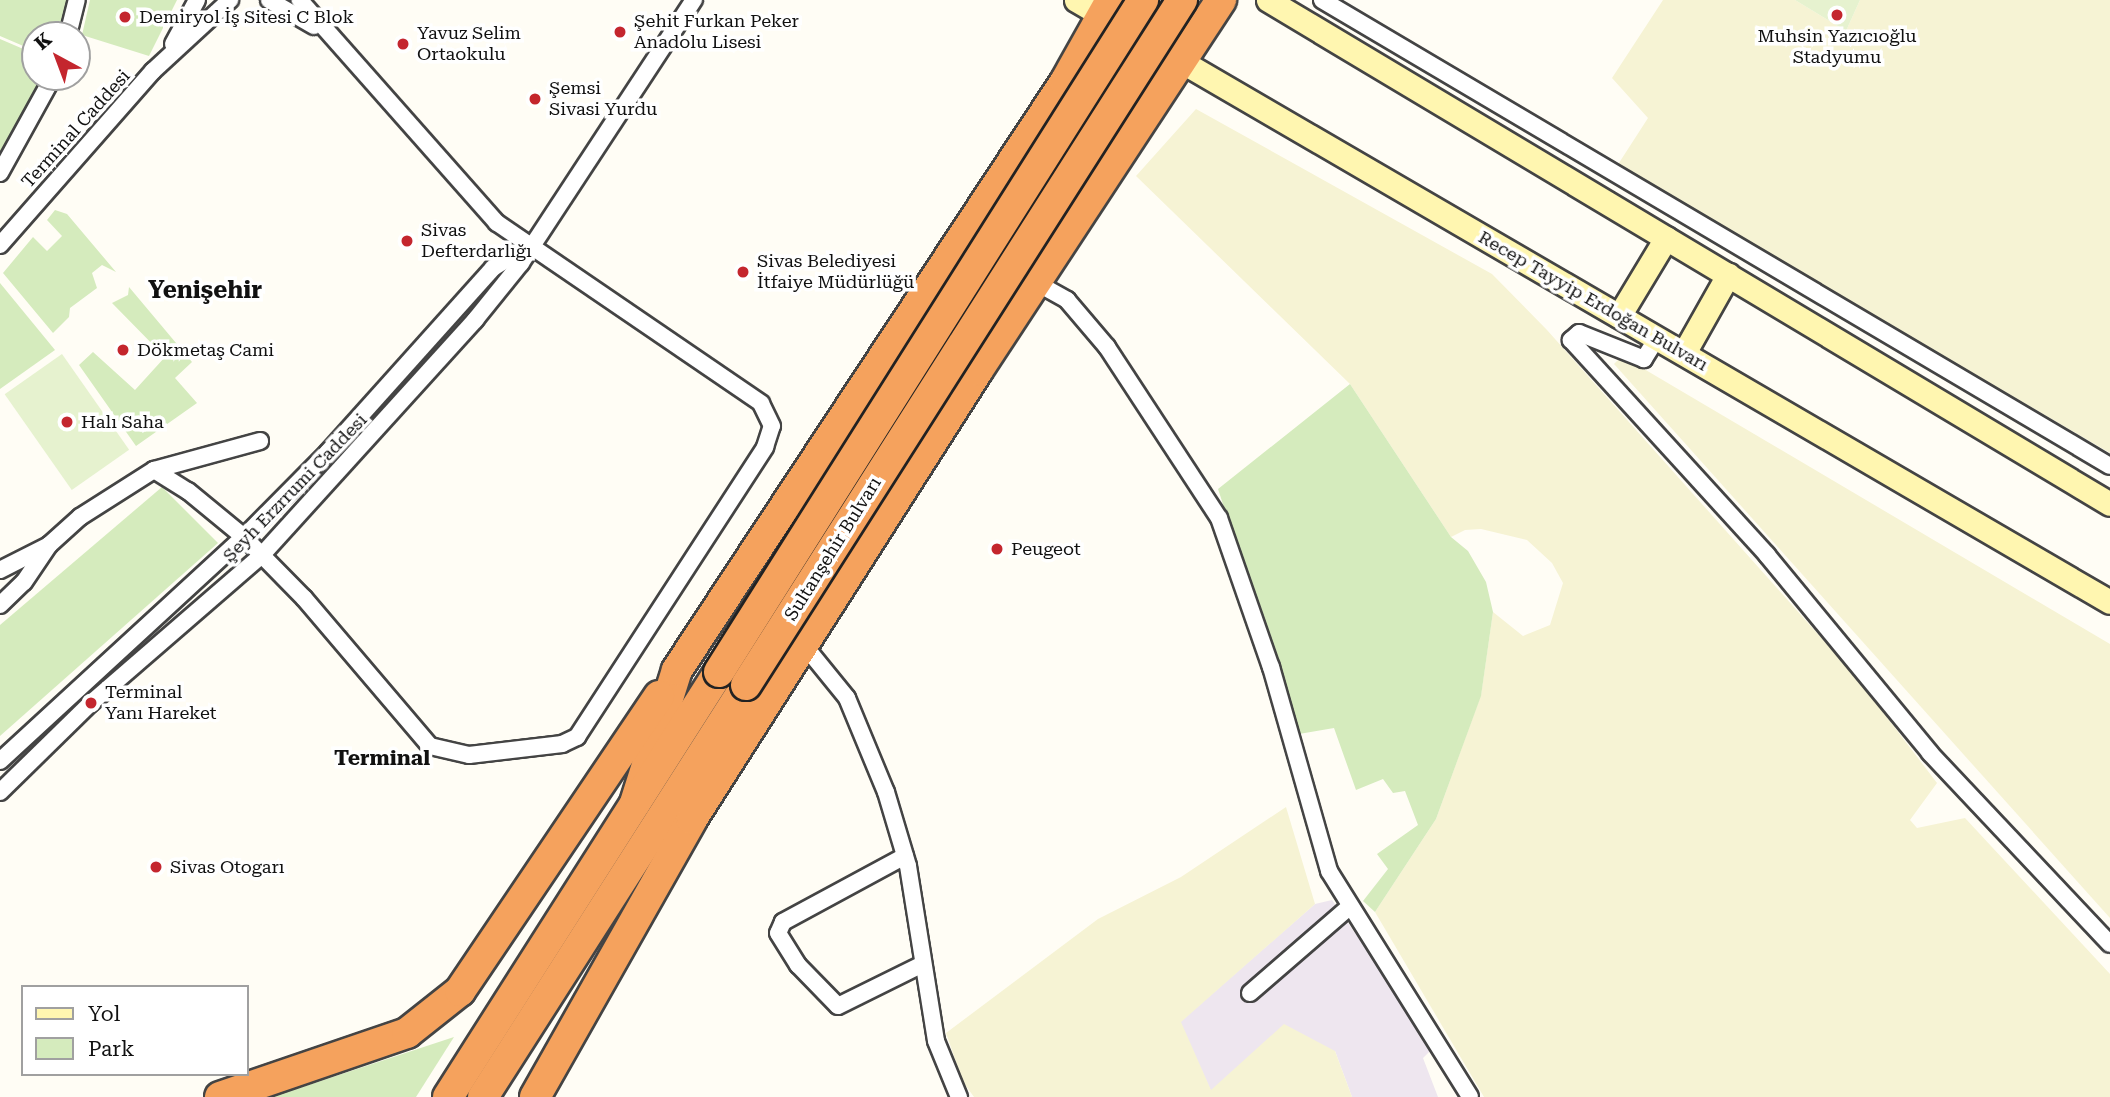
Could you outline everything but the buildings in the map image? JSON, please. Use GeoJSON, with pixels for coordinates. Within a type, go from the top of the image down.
{"type":"FeatureCollection","features":[{"type":"Feature","properties":{"kind":"highway","name":"Sultanşehir Bulvarı"},"geometry":{"type":"LineString","coordinates":[[448,1097],[1143,0]]}},
{"type":"Feature","properties":{"kind":"highway","name":"Sultanşehir Bulvarı"},"geometry":{"type":"LineString","coordinates":[[485,1097],[1182,0]]}},
{"type":"Feature","properties":{"kind":"highway"},"geometry":{"type":"LineString","coordinates":[[535,1097],[692,819],[1035,282],[1221,0]]}},
{"type":"Feature","properties":{"kind":"highway"},"geometry":{"type":"LineString","coordinates":[[220,1097],[407,1033],[460,991],[677,670],[1065,82],[1105,9]]}},
{"type":"Feature","properties":{"kind":"highway"},"geometry":{"type":"LineString","coordinates":[[635,803],[677,670]]}},
{"type":"Feature","properties":{"kind":"highway"},"geometry":{"type":"LineString","coordinates":[[485,1097],[692,819]]}},
{"type":"Feature","properties":{"kind":"street"},"geometry":{"type":"LineString","coordinates":[[72,21],[77,0]]}},
{"type":"Feature","properties":{"kind":"street","name":"Terminal Caddesi"},"geometry":{"type":"LineString","coordinates":[[153,71],[197,0]]}},
{"type":"Feature","properties":{"kind":"street","name":"Terminal Caddesi"},"geometry":{"type":"LineString","coordinates":[[0,245],[153,71],[230,0]]}},
{"type":"Feature","properties":{"kind":"street"},"geometry":{"type":"LineString","coordinates":[[268,0],[325,33]]}},
{"type":"Feature","properties":{"kind":"street"},"geometry":{"type":"LineString","coordinates":[[154,470],[188,491],[244,537],[304,597],[430,746],[468,755],[562,744],[577,737],[765,447],[772,426],[761,403],[497,223],[325,33],[300,0]]}},
{"type":"Feature","properties":{"kind":"street","name":"Şeyh Erzrrumi Caddesi"},"geometry":{"type":"LineString","coordinates":[[0,792],[91,703],[261,556],[507,283],[694,0]]}},
{"type":"Feature","properties":{"kind":"street","name":"Recep Tayyip Erdoğan Bulvarı"},"geometry":{"type":"LineString","coordinates":[[1076,0],[1105,9],[1181,61],[2110,602]]}},
{"type":"Feature","properties":{"kind":"street"},"geometry":{"type":"LineString","coordinates":[[1268,0],[2110,504]]}},
{"type":"Feature","properties":{"kind":"street"},"geometry":{"type":"LineString","coordinates":[[1322,0],[2110,466]]}},
{"type":"Feature","properties":{"kind":"street"},"geometry":{"type":"LineString","coordinates":[[0,173],[45,91]]}},
{"type":"Feature","properties":{"kind":"street"},"geometry":{"type":"LineString","coordinates":[[1700,258],[1717,235]]}},
{"type":"Feature","properties":{"kind":"street"},"geometry":{"type":"LineString","coordinates":[[1619,316],[1666,238]]}},
{"type":"Feature","properties":{"kind":"street","name":"Şeyh Erzrrumi Caddesi"},"geometry":{"type":"LineString","coordinates":[[0,761],[244,537],[328,452],[493,268],[531,244]]}},
{"type":"Feature","properties":{"kind":"street"},"geometry":{"type":"LineString","coordinates":[[1684,353],[1728,275]]}},
{"type":"Feature","properties":{"kind":"street"},"geometry":{"type":"LineString","coordinates":[[1035,282],[1067,300],[1107,347],[1219,518],[1271,667],[1329,871],[1348,908],[1450,1060],[1470,1097]]}},
{"type":"Feature","properties":{"kind":"street"},"geometry":{"type":"LineString","coordinates":[[1657,338],[1644,359],[1579,332],[1571,340],[1767,555],[1930,753],[2110,944]]}},
{"type":"Feature","properties":{"kind":"street"},"geometry":{"type":"LineString","coordinates":[[0,605],[24,582],[49,545],[80,517],[154,470],[260,441]]}},
{"type":"Feature","properties":{"kind":"street"},"geometry":{"type":"LineString","coordinates":[[0,570],[49,545]]}},
{"type":"Feature","properties":{"kind":"street"},"geometry":{"type":"LineString","coordinates":[[804,645],[847,698],[886,792],[905,856],[936,1041],[959,1097]]}},
{"type":"Feature","properties":{"kind":"street"},"geometry":{"type":"LineString","coordinates":[[905,856],[783,922],[778,933],[798,965],[838,1006],[923,964]]}},
{"type":"Feature","properties":{"kind":"street"},"geometry":{"type":"LineString","coordinates":[[1250,993],[1348,908]]}},
{"type":"Feature","properties":{"kind":"shaded area"},"geometry":{"type":"Polygon","coordinates":[[[1663,0],[1795,0],[1846,31],[1860,0],[2110,0],[2110,453],[1617,166],[1648,118],[1612,78],[1663,0]]]}},
{"type":"Feature","properties":{"kind":"shaded area"},"geometry":{"type":"Polygon","coordinates":[[[1196,109],[1492,274],[1547,330],[1857,678],[1937,783],[1910,820],[1917,828],[1965,818],[2110,974],[2110,1097],[1484,1097],[1375,912],[1436,819],[1481,695],[1493,612],[1523,636],[1550,625],[1563,583],[1552,563],[1527,540],[1481,529],[1465,530],[1451,537],[1350,384],[1136,176],[1196,109]]]}},
{"type":"Feature","properties":{"kind":"shaded area"},"geometry":{"type":"Polygon","coordinates":[[[1622,356],[2110,644],[2110,918],[1614,364],[1622,356]]]}},
{"type":"Feature","properties":{"kind":"shaded area"},"geometry":{"type":"Polygon","coordinates":[[[1286,807],[1315,904],[1181,1022],[1211,1090],[1284,1024],[1335,1051],[1352,1097],[974,1097],[963,1082],[946,1033],[1098,919],[1181,877],[1286,807]]]}},
{"type":"Feature","properties":{"kind":"shaded area"},"geometry":{"type":"Polygon","coordinates":[[[1332,900],[1434,1047],[1423,1058],[1438,1097],[1352,1097],[1335,1051],[1211,1091],[1180,1022],[1315,904],[1332,900]]]}},
{"type":"Feature","properties":{"kind":"green space"},"geometry":{"type":"Polygon","coordinates":[[[0,0],[68,0],[63,21],[21,21],[21,45],[0,36],[0,0]]]}},
{"type":"Feature","properties":{"kind":"green space"},"geometry":{"type":"Polygon","coordinates":[[[90,0],[177,0],[149,56],[91,38],[91,21],[85,21],[90,0]]]}},
{"type":"Feature","properties":{"kind":"green space","name":"Muhsin Yazıcıoğlu Stadyumu"},"geometry":{"type":"Polygon","coordinates":[[[1795,0],[1860,0],[1846,31],[1795,0]]]}},
{"type":"Feature","properties":{"kind":"green space"},"geometry":{"type":"Polygon","coordinates":[[[0,39],[21,48],[21,91],[36,91],[0,160],[0,39]]]}},
{"type":"Feature","properties":{"kind":"green space"},"geometry":{"type":"Polygon","coordinates":[[[55,210],[67,214],[116,272],[102,265],[92,273],[97,288],[70,308],[69,317],[53,333],[3,273],[33,237],[47,251],[62,236],[47,220],[55,210]]]}},
{"type":"Feature","properties":{"kind":"green space"},"geometry":{"type":"Polygon","coordinates":[[[0,283],[55,350],[0,389],[0,283]]]}},
{"type":"Feature","properties":{"kind":"green space"},"geometry":{"type":"Polygon","coordinates":[[[129,287],[192,362],[175,378],[197,403],[136,446],[79,365],[93,352],[135,390],[165,357],[112,303],[128,295],[129,287]]]}},
{"type":"Feature","properties":{"kind":"green space","name":"Halı Saha"},"geometry":{"type":"Polygon","coordinates":[[[62,354],[129,450],[72,490],[5,394],[62,354]]]}},
{"type":"Feature","properties":{"kind":"green space"},"geometry":{"type":"Polygon","coordinates":[[[1350,384],[1451,537],[1468,551],[1486,582],[1493,612],[1481,696],[1436,819],[1375,912],[1363,901],[1388,869],[1377,854],[1418,825],[1405,791],[1393,793],[1383,779],[1356,790],[1334,728],[1299,734],[1218,489],[1350,384]]]}},
{"type":"Feature","properties":{"kind":"green space"},"geometry":{"type":"Polygon","coordinates":[[[162,487],[218,543],[0,736],[0,625],[162,487]]]}},
{"type":"Feature","properties":{"kind":"green space"},"geometry":{"type":"Polygon","coordinates":[[[454,1037],[416,1097],[272,1097],[454,1037]]]}},
{"type":"Feature","properties":{"kind":"place","name":"Muhsin Yazıcıoğlu Stadyumu"},"geometry":{"type":"Point","coordinates":[1837,15]}},
{"type":"Feature","properties":{"kind":"place","name":"Demiryol İş Sitesi C Blok"},"geometry":{"type":"Point","coordinates":[125,17]}},
{"type":"Feature","properties":{"kind":"place","name":"Şehit Furkan Peker Anadolu Lisesi"},"geometry":{"type":"Point","coordinates":[620,32]}},
{"type":"Feature","properties":{"kind":"place","name":"Yavuz Selim Ortaokulu"},"geometry":{"type":"Point","coordinates":[403,44]}},
{"type":"Feature","properties":{"kind":"place","name":"Şemsi Sivasi Yurdu"},"geometry":{"type":"Point","coordinates":[535,99]}},
{"type":"Feature","properties":{"kind":"place","name":"Sivas Defterdarlığı"},"geometry":{"type":"Point","coordinates":[407,241]}},
{"type":"Feature","properties":{"kind":"place","name":"Sivas Belediyesi İtfaiye Müdürlüğü"},"geometry":{"type":"Point","coordinates":[743,272]}},
{"type":"Feature","properties":{"kind":"place","name":"Dökmetaş Cami"},"geometry":{"type":"Point","coordinates":[123,350]}},
{"type":"Feature","properties":{"kind":"place","name":"Halı Saha"},"geometry":{"type":"Point","coordinates":[67,422]}},
{"type":"Feature","properties":{"kind":"place","name":"Peugeot"},"geometry":{"type":"Point","coordinates":[997,549]}},
{"type":"Feature","properties":{"kind":"place","name":"Terminal Yanı Hareket"},"geometry":{"type":"Point","coordinates":[91,703]}},
{"type":"Feature","properties":{"kind":"place","name":"Sivas Otogarı"},"geometry":{"type":"Point","coordinates":[156,867]}},
{"type":"Feature","properties":{"kind":"district","name":"Yenişehir"},"geometry":{"type":"Point","coordinates":[205,291]}},
{"type":"Feature","properties":{"kind":"district","name":"Terminal"},"geometry":{"type":"Point","coordinates":[382,758]}}]}
